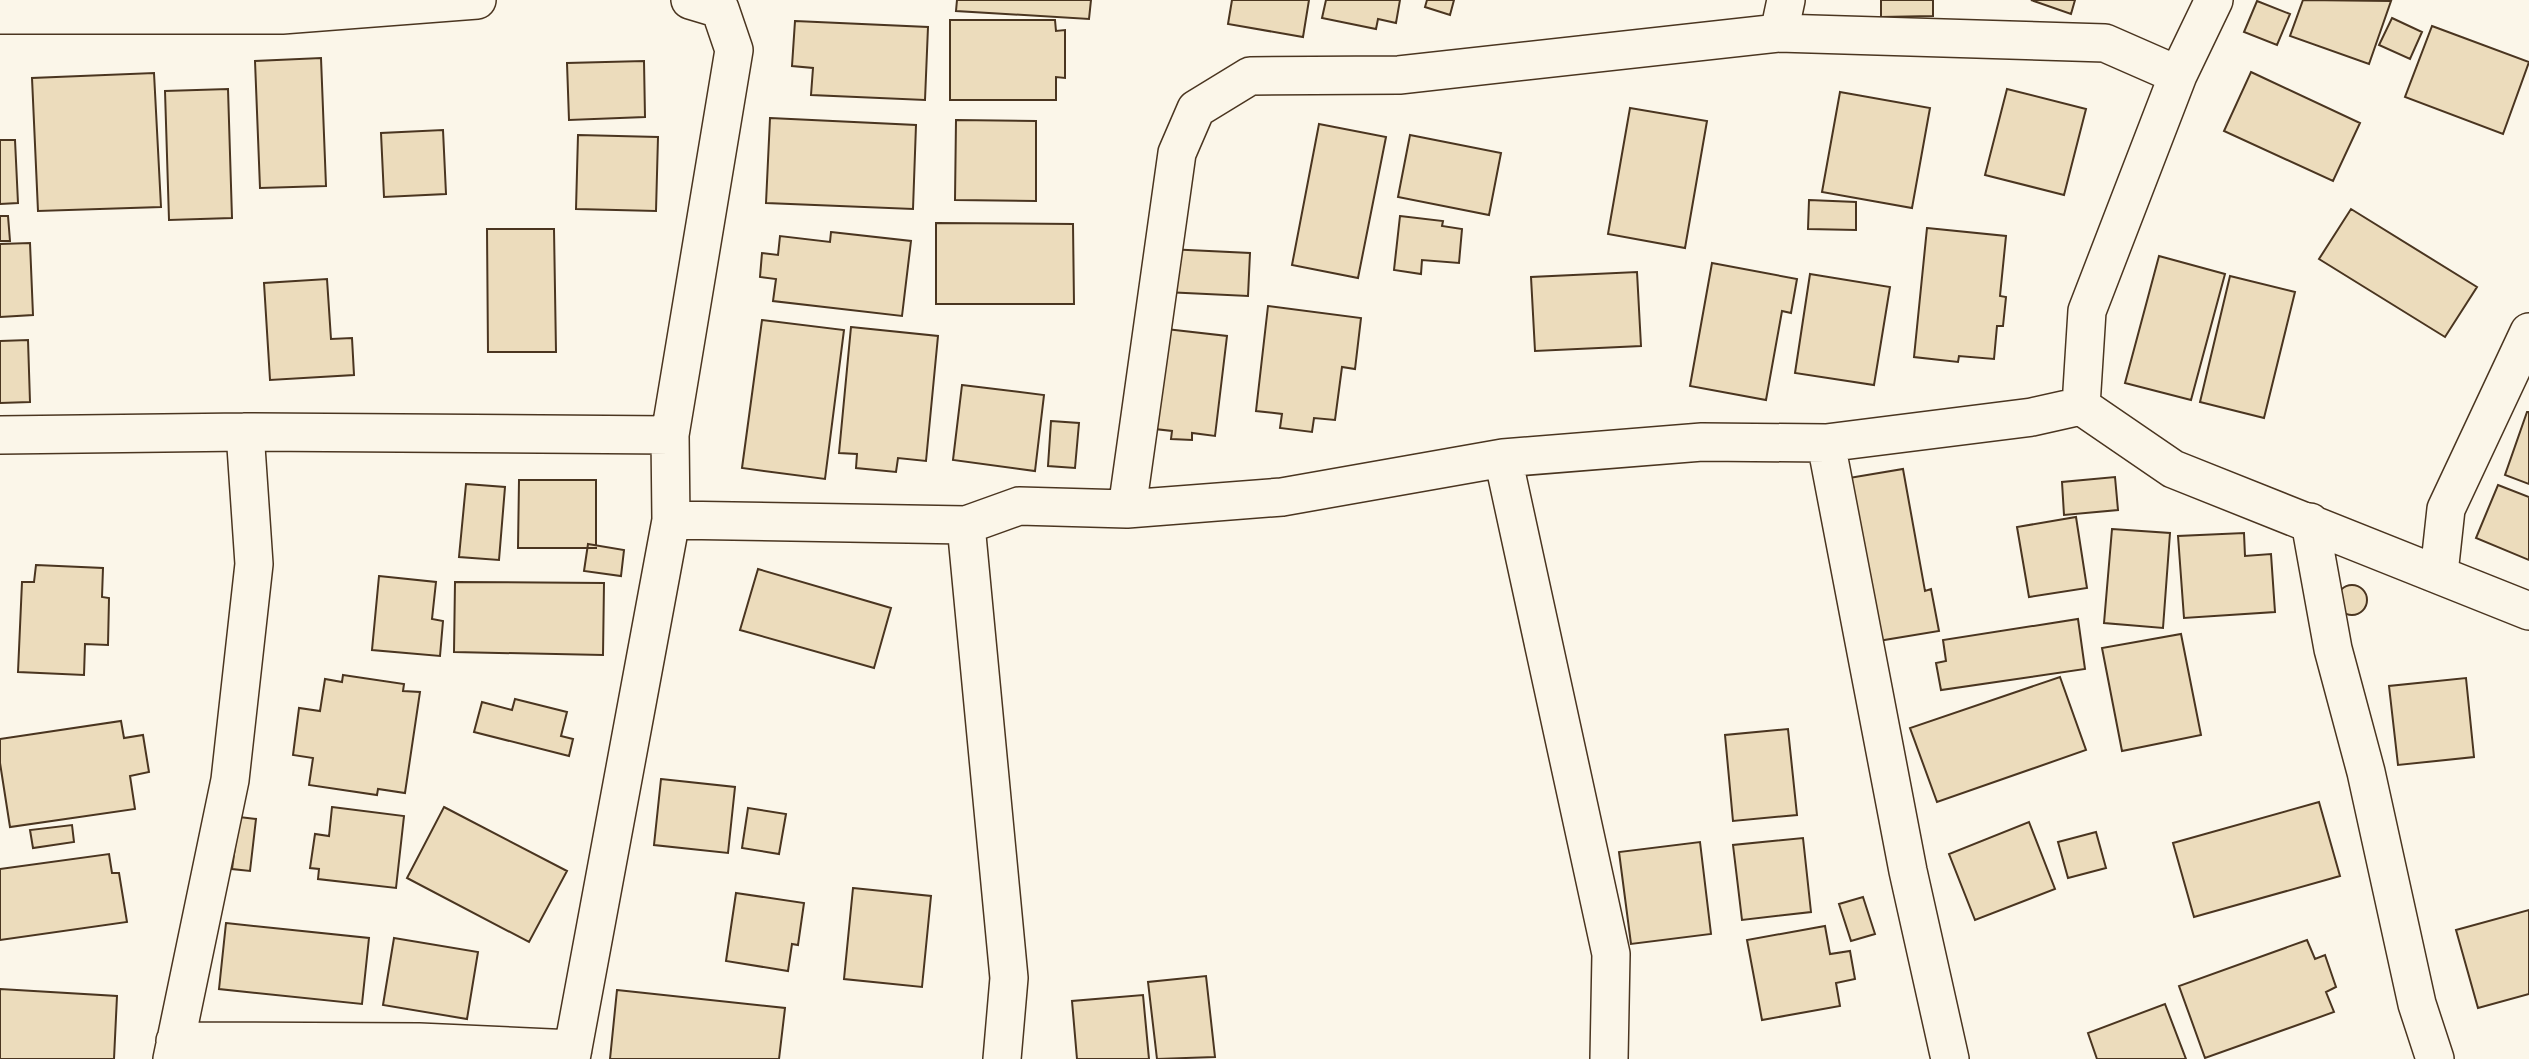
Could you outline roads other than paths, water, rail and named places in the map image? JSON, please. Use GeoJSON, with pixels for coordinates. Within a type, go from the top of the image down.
{"type":"FeatureCollection","features":[{"type":"Feature","properties":{"kind":"street"},"geometry":{"type":"LineString","coordinates":[[0,15],[282,15],[477,0]]}},
{"type":"Feature","properties":{"kind":"street"},"geometry":{"type":"LineString","coordinates":[[245,432],[254,564],[230,780],[174,1050],[419,1042],[572,1054],[671,520],[670,435],[734,50],[720,9],[690,0]]}},
{"type":"Feature","properties":{"kind":"street"},"geometry":{"type":"LineString","coordinates":[[2081,406],[2087,311],[2178,75],[2214,0]]}},
{"type":"Feature","properties":{"kind":"street"},"geometry":{"type":"LineString","coordinates":[[1127,509],[1177,153],[1196,109],[1250,76],[1399,75],[1783,17],[2105,43],[2178,75]]}},
{"type":"Feature","properties":{"kind":"street"},"geometry":{"type":"LineString","coordinates":[[2439,573],[2446,509],[2529,332]]}},
{"type":"Feature","properties":{"kind":"street"},"geometry":{"type":"LineString","coordinates":[[671,520],[966,525],[1019,506],[1127,509],[1282,497],[1503,458],[1702,442],[1826,443],[2032,417],[2081,406],[2173,469],[2529,611]]}},
{"type":"Feature","properties":{"kind":"street"},"geometry":{"type":"LineString","coordinates":[[0,435],[245,432],[670,435]]}},
{"type":"Feature","properties":{"kind":"street"},"geometry":{"type":"LineString","coordinates":[[1826,443],[1908,871],[1950,1059]]}},
{"type":"Feature","properties":{"kind":"street"},"geometry":{"type":"LineString","coordinates":[[1503,458],[1611,954],[1609,1059]]}},
{"type":"Feature","properties":{"kind":"street"},"geometry":{"type":"LineString","coordinates":[[2310,522],[2333,649],[2366,772],[2417,1004],[2435,1059]]}},
{"type":"Feature","properties":{"kind":"street"},"geometry":{"type":"LineString","coordinates":[[966,525],[1009,978],[1002,1059]]}}]}
